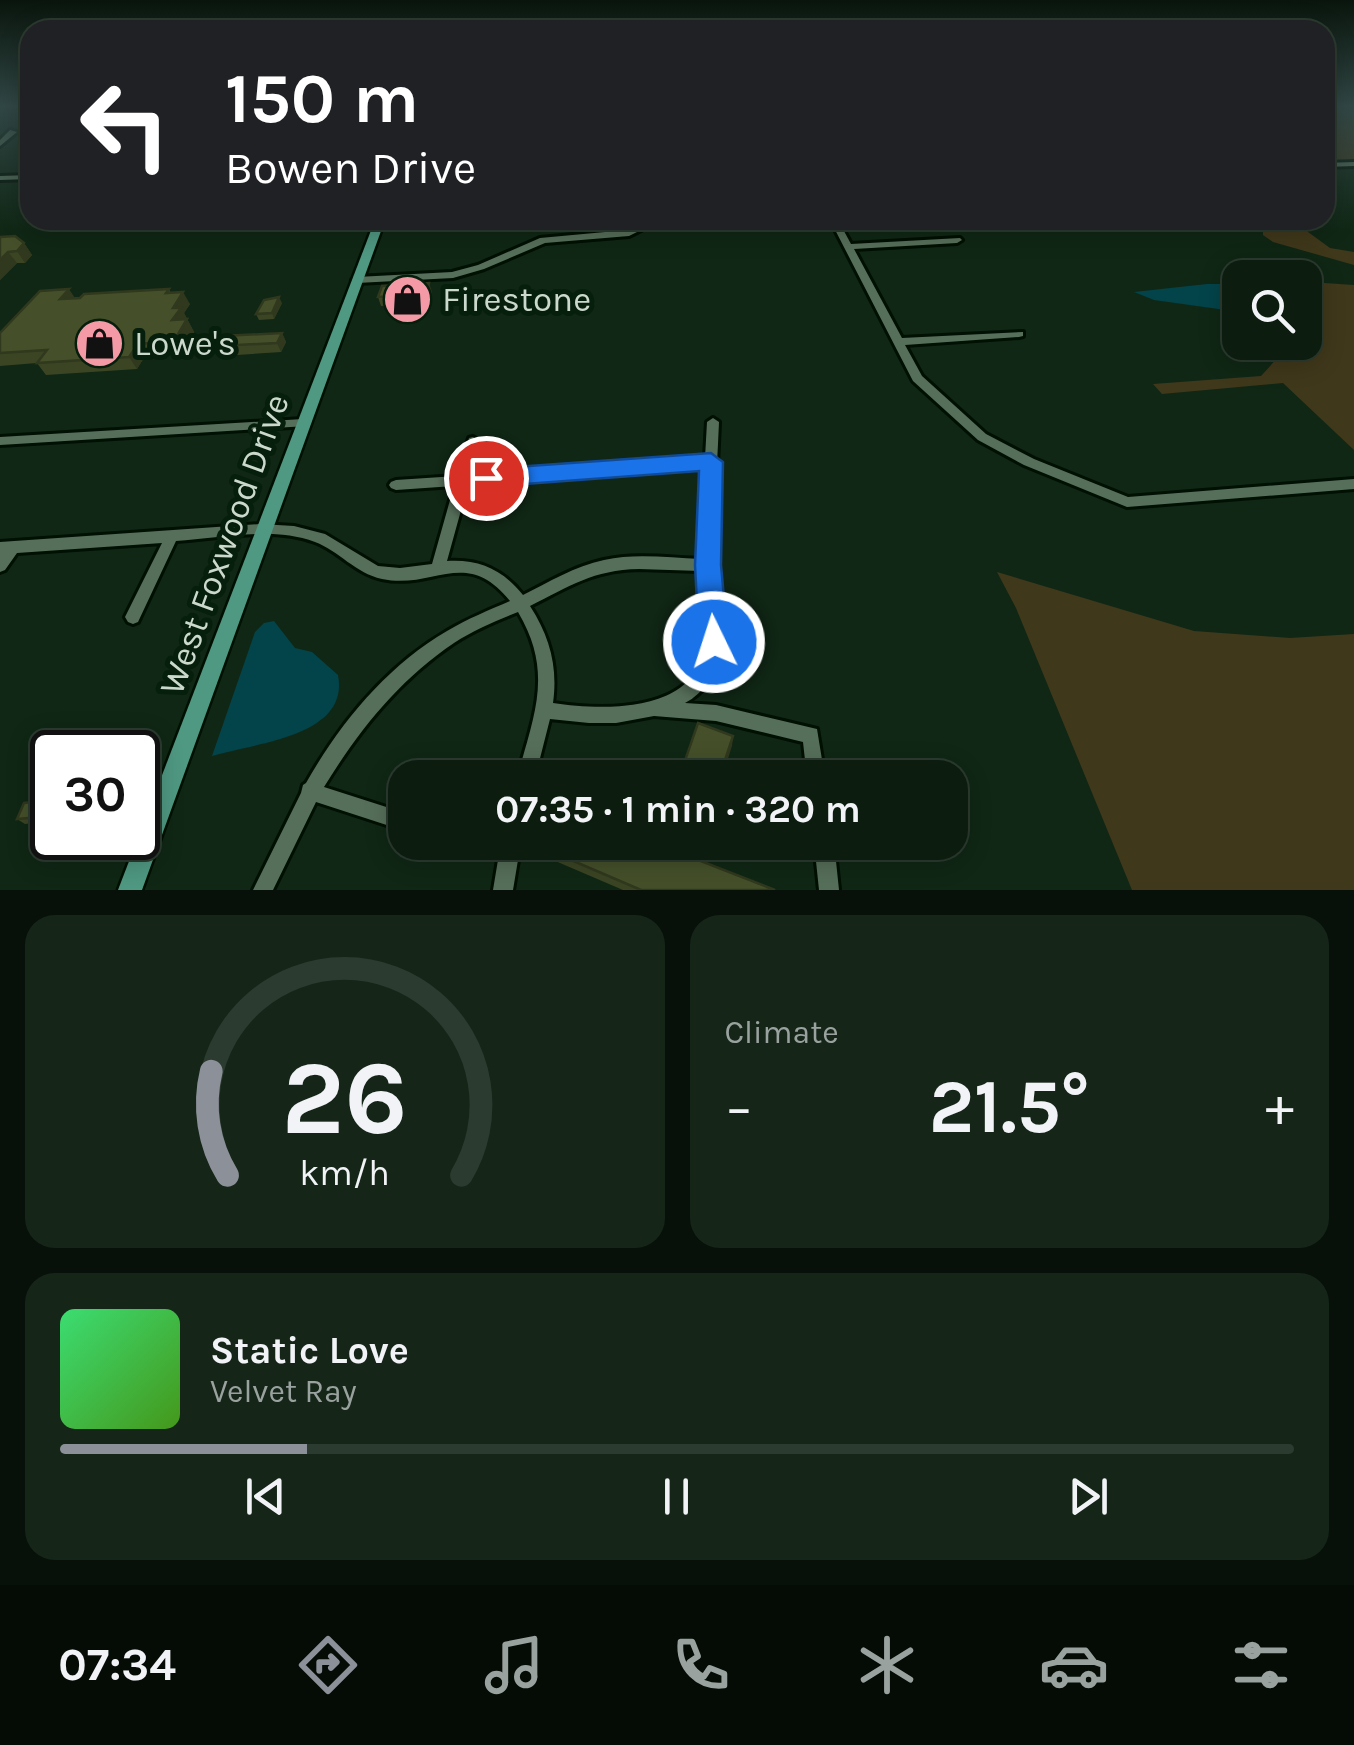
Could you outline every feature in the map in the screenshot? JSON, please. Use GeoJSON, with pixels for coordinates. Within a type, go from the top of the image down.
{"type":"FeatureCollection","features":[{"type":"Feature","properties":{"kind":"main road","name":"West Foxwood Drive"},"geometry":{"type":"LineString","coordinates":[[130,890],[376,230]]}},
{"type":"Feature","properties":{"kind":"street"},"geometry":{"type":"LineString","coordinates":[[357,280],[453,275],[543,240],[636,230]]}},
{"type":"Feature","properties":{"kind":"street"},"geometry":{"type":"LineString","coordinates":[[839,230],[917,378],[982,437],[1055,474],[1128,502],[1354,484]]}},
{"type":"Feature","properties":{"kind":"street"},"geometry":{"type":"LineString","coordinates":[[848,247],[957,240]]}},
{"type":"Feature","properties":{"kind":"street"},"geometry":{"type":"LineString","coordinates":[[898,342],[1020,334]]}},
{"type":"Feature","properties":{"kind":"street"},"geometry":{"type":"LineString","coordinates":[[646,710],[678,699],[701,679],[713,654],[708,565],[712,422]]}},
{"type":"Feature","properties":{"kind":"street"},"geometry":{"type":"LineString","coordinates":[[0,442],[303,423]]}},
{"type":"Feature","properties":{"kind":"street"},"geometry":{"type":"LineString","coordinates":[[438,568],[474,441]]}},
{"type":"Feature","properties":{"kind":"street"},"geometry":{"type":"LineString","coordinates":[[396,484],[711,462]]}},
{"type":"Feature","properties":{"kind":"street"},"geometry":{"type":"LineString","coordinates":[[0,566],[6,548],[264,529],[320,536],[378,572],[410,575],[460,567],[485,571],[506,584],[538,629],[548,661],[530,760]]}},
{"type":"Feature","properties":{"kind":"street"},"geometry":{"type":"LineString","coordinates":[[134,617],[172,536]]}},
{"type":"Feature","properties":{"kind":"street"},"geometry":{"type":"LineString","coordinates":[[263,890],[309,791],[360,716],[401,674],[449,638],[564,581],[615,564],[708,565]]}},
{"type":"Feature","properties":{"kind":"street"},"geometry":{"type":"LineString","coordinates":[[678,699],[695,712]]}},
{"type":"Feature","properties":{"kind":"street"},"geometry":{"type":"LineString","coordinates":[[542,710],[592,716],[646,710],[734,717],[811,735],[814,760]]}},
{"type":"Feature","properties":{"kind":"street"},"geometry":{"type":"LineString","coordinates":[[309,791],[388,817]]}},
{"type":"Feature","properties":{"kind":"street"},"geometry":{"type":"LineString","coordinates":[[503,890],[508,860]]}},
{"type":"Feature","properties":{"kind":"street"},"geometry":{"type":"LineString","coordinates":[[826,860],[829,890]]}},
{"type":"Feature","properties":{"kind":"shaded area"},"geometry":{"type":"Polygon","coordinates":[[[1335,148],[1354,148],[1354,161],[1335,162],[1335,148]]]}},
{"type":"Feature","properties":{"kind":"shaded area"},"geometry":{"type":"Polygon","coordinates":[[[1263,230],[1305,230],[1330,248],[1354,252],[1354,265],[1273,242],[1263,235],[1263,230]]]}},
{"type":"Feature","properties":{"kind":"shaded area"},"geometry":{"type":"Polygon","coordinates":[[[1324,283],[1354,285],[1354,450],[1283,383],[1162,394],[1153,384],[1261,376],[1276,360],[1322,360],[1324,283]]]}},
{"type":"Feature","properties":{"kind":"shaded area"},"geometry":{"type":"Polygon","coordinates":[[[997,572],[1194,631],[1290,638],[1354,634],[1354,890],[1132,890],[1016,608],[997,572]]]}},
{"type":"Feature","properties":{"kind":"water"},"geometry":{"type":"Polygon","coordinates":[[[1222,284],[1222,309],[1154,300],[1134,292],[1222,284]]]}},
{"type":"Feature","properties":{"kind":"water"},"geometry":{"type":"Polygon","coordinates":[[[274,621],[295,648],[312,652],[338,675],[338,696],[329,712],[295,734],[212,756],[255,632],[264,623],[274,621]]]}},
{"type":"Feature","properties":{"kind":"building"},"geometry":{"type":"Polygon","coordinates":[[[15,236],[24,243],[0,260],[0,237],[15,236]]]}},
{"type":"Feature","properties":{"kind":"building"},"geometry":{"type":"Polygon","coordinates":[[[429,283],[426,294],[378,297],[382,286],[429,283]]]}},
{"type":"Feature","properties":{"kind":"building","name":"Lowe's"},"geometry":{"type":"Polygon","coordinates":[[[69,289],[60,299],[169,289],[166,293],[183,292],[173,308],[181,308],[172,320],[187,319],[174,341],[138,344],[129,357],[37,363],[47,350],[0,353],[0,333],[40,291],[69,289]]]}},
{"type":"Feature","properties":{"kind":"building"},"geometry":{"type":"Polygon","coordinates":[[[279,297],[272,313],[256,314],[264,300],[279,297]]]}},
{"type":"Feature","properties":{"kind":"building"},"geometry":{"type":"Polygon","coordinates":[[[282,333],[277,343],[217,346],[222,336],[282,333]]]}},
{"type":"Feature","properties":{"kind":"building"},"geometry":{"type":"Polygon","coordinates":[[[698,723],[733,736],[725,760],[685,760],[698,723]]]}},
{"type":"Feature","properties":{"kind":"building"},"geometry":{"type":"Polygon","coordinates":[[[30,802],[30,818],[17,819],[24,803],[30,802]]]}},
{"type":"Feature","properties":{"kind":"building"},"geometry":{"type":"Polygon","coordinates":[[[571,860],[698,860],[775,890],[641,890],[571,860]]]}},
{"type":"Feature","properties":{"kind":"place","name":"Firestone"},"geometry":{"type":"Point","coordinates":[407,299]}},
{"type":"Feature","properties":{"kind":"place","name":"Lowe's"},"geometry":{"type":"Point","coordinates":[99,343]}},
{"type":"Feature","properties":{"kind":"route"},"geometry":{"type":"LineString","coordinates":[[486,478],[711,462],[708,565],[714,642]]}}]}
